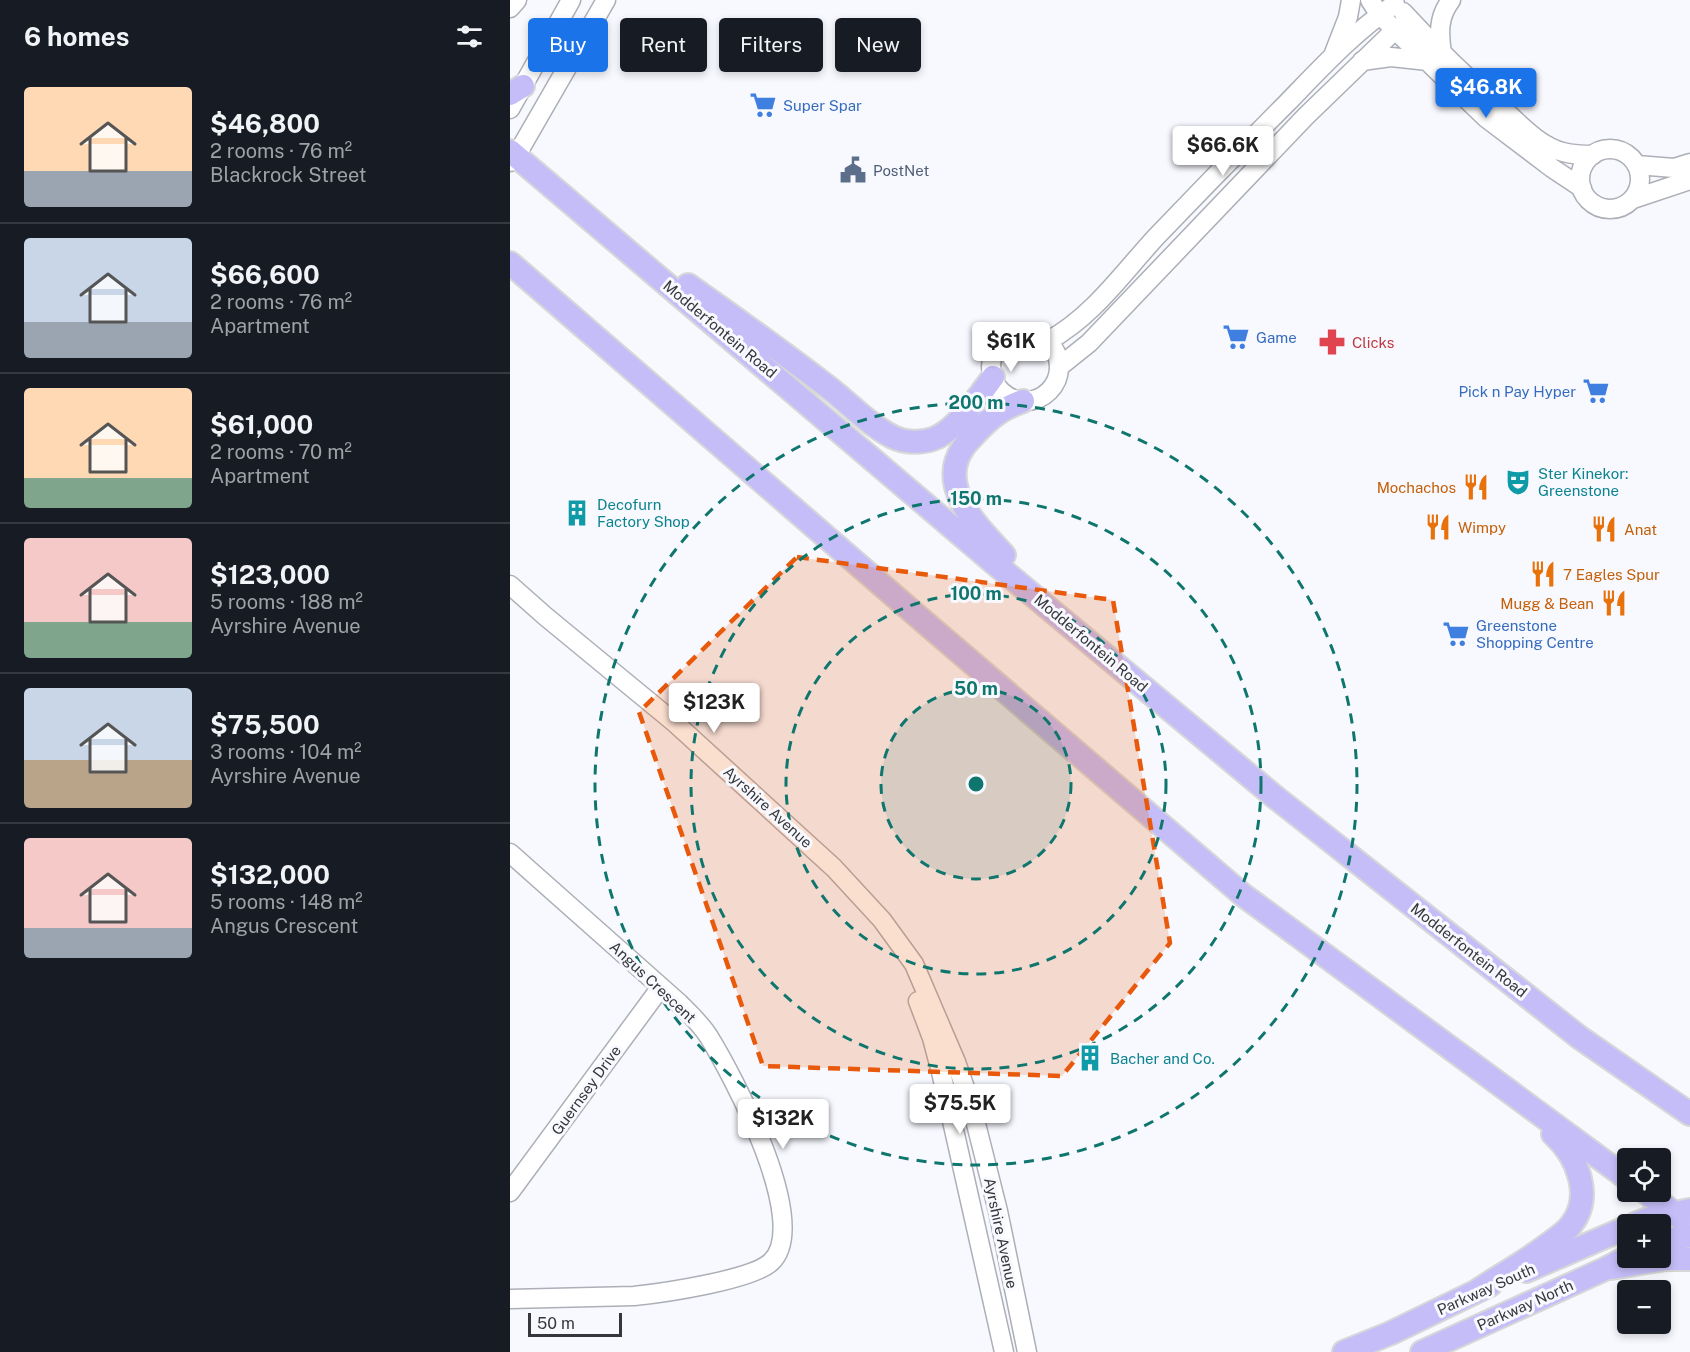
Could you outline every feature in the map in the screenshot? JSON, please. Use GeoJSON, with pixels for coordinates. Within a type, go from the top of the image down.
{"type":"FeatureCollection","features":[{"type":"Feature","properties":{"kind":"main road","name":"Modderfontein Road"},"geometry":{"type":"LineString","coordinates":[[512,156],[627,250],[1275,797],[1579,1037],[1690,1114]]}},
{"type":"Feature","properties":{"kind":"main road"},"geometry":{"type":"LineString","coordinates":[[627,250],[676,277],[788,356],[876,427],[895,438],[909,442],[922,441],[944,433],[993,377]]}},
{"type":"Feature","properties":{"kind":"main road"},"geometry":{"type":"LineString","coordinates":[[510,263],[1243,895],[1617,1171]]}},
{"type":"Feature","properties":{"kind":"main road"},"geometry":{"type":"LineString","coordinates":[[1023,401],[1008,406],[992,416],[963,448],[957,459],[955,475],[958,495],[966,511],[982,531],[1061,618]]}},
{"type":"Feature","properties":{"kind":"main road"},"geometry":{"type":"LineString","coordinates":[[1458,1054],[1543,1124],[1559,1140],[1576,1164],[1582,1192],[1579,1211],[1570,1227],[1538,1252],[1477,1291]]}},
{"type":"Feature","properties":{"kind":"main road"},"geometry":{"type":"LineString","coordinates":[[1662,1202],[1685,1216]]}},
{"type":"Feature","properties":{"kind":"main road","name":"Parkway South"},"geometry":{"type":"LineString","coordinates":[[1344,1352],[1391,1334],[1477,1291],[1617,1232]]}},
{"type":"Feature","properties":{"kind":"main road"},"geometry":{"type":"LineString","coordinates":[[1671,1240],[1690,1236]]}},
{"type":"Feature","properties":{"kind":"main road"},"geometry":{"type":"LineString","coordinates":[[1605,1269],[1665,1259],[1690,1259]]}},
{"type":"Feature","properties":{"kind":"main road","name":"Parkway North"},"geometry":{"type":"LineString","coordinates":[[1422,1352],[1617,1263]]}},
{"type":"Feature","properties":{"kind":"street"},"geometry":{"type":"LineString","coordinates":[[510,8],[517,0]]}},
{"type":"Feature","properties":{"kind":"street"},"geometry":{"type":"LineString","coordinates":[[510,109],[517,90],[571,0]]}},
{"type":"Feature","properties":{"kind":"street"},"geometry":{"type":"LineString","coordinates":[[512,156],[606,0]]}},
{"type":"Feature","properties":{"kind":"street"},"geometry":{"type":"LineString","coordinates":[[1332,58],[1348,17],[1351,0]]}},
{"type":"Feature","properties":{"kind":"street"},"geometry":{"type":"LineString","coordinates":[[1435,57],[1441,18],[1444,8],[1451,0]]}},
{"type":"Feature","properties":{"kind":"street"},"geometry":{"type":"LineString","coordinates":[[1048,341],[1077,323],[1096,304],[1156,238],[1332,58],[1375,7],[1394,2],[1403,25]]}},
{"type":"Feature","properties":{"kind":"street"},"geometry":{"type":"LineString","coordinates":[[1375,7],[1403,25],[1435,57],[1486,118],[1509,137],[1582,188]]}},
{"type":"Feature","properties":{"kind":"street"},"geometry":{"type":"LineString","coordinates":[[1059,367],[1089,343],[1306,116],[1403,25]]}},
{"type":"Feature","properties":{"kind":"street"},"geometry":{"type":"LineString","coordinates":[[1362,61],[1391,57],[1435,57],[1464,75],[1549,147],[1575,155],[1593,155]]}},
{"type":"Feature","properties":{"kind":"street"},"geometry":{"type":"LineString","coordinates":[[1608,148],[1619,150],[1628,154],[1637,165],[1641,182],[1639,191],[1626,206],[1617,209],[1598,207],[1584,194],[1580,175],[1583,165],[1593,155],[1608,148]]}},
{"type":"Feature","properties":{"kind":"street"},"geometry":{"type":"LineString","coordinates":[[1637,165],[1674,168],[1690,163]]}},
{"type":"Feature","properties":{"kind":"street"},"geometry":{"type":"LineString","coordinates":[[1633,199],[1690,180]]}},
{"type":"Feature","properties":{"kind":"street"},"geometry":{"type":"LineString","coordinates":[[1021,332],[1042,336],[1048,341],[1056,352],[1059,367],[1059,375],[1054,386],[1035,400],[1023,401],[1002,392],[991,371],[995,350],[1002,342],[1011,335],[1021,332]]}},
{"type":"Feature","properties":{"kind":"street","name":"Ayrshire Avenue"},"geometry":{"type":"LineString","coordinates":[[510,585],[675,723],[834,868],[882,920],[914,964],[957,1062],[972,1108],[998,1211],[1027,1352]]}},
{"type":"Feature","properties":{"kind":"street","name":"Angus Crescent"},"geometry":{"type":"LineString","coordinates":[[510,853],[697,1020],[709,1037],[755,1125],[773,1174],[781,1209],[783,1236],[780,1249],[773,1260],[750,1274],[654,1294],[606,1298],[510,1299]]}},
{"type":"Feature","properties":{"kind":"street","name":"Ayrshire Avenue"},"geometry":{"type":"LineString","coordinates":[[882,920],[906,971],[932,1038],[1004,1352]]}},
{"type":"Feature","properties":{"kind":"street","name":"Guernsey Drive"},"geometry":{"type":"LineString","coordinates":[[510,1192],[661,987]]}},
{"type":"Feature","properties":{"kind":"highlighted area"},"geometry":{"type":"Polygon","coordinates":[[[797,557],[1113,600],[1170,943],[1062,1076],[763,1066],[639,712],[797,557]]]}},
{"type":"Feature","properties":{"kind":"place","name":"Super Spar"},"geometry":{"type":"Point","coordinates":[763,105]}},
{"type":"Feature","properties":{"kind":"place","name":"PostNet"},"geometry":{"type":"Point","coordinates":[853,170]}},
{"type":"Feature","properties":{"kind":"place","name":"Game"},"geometry":{"type":"Point","coordinates":[1236,337]}},
{"type":"Feature","properties":{"kind":"place","name":"Clicks"},"geometry":{"type":"Point","coordinates":[1332,342]}},
{"type":"Feature","properties":{"kind":"place","name":"Pick n Pay Hyper"},"geometry":{"type":"Point","coordinates":[1596,391]}},
{"type":"Feature","properties":{"kind":"place","name":"Ster Kinekor: Greenstone"},"geometry":{"type":"Point","coordinates":[1518,482]}},
{"type":"Feature","properties":{"kind":"place","name":"Mochachos"},"geometry":{"type":"Point","coordinates":[1476,487]}},
{"type":"Feature","properties":{"kind":"place","name":"Decofurn Factory Shop"},"geometry":{"type":"Point","coordinates":[577,513]}},
{"type":"Feature","properties":{"kind":"place","name":"Wimpy"},"geometry":{"type":"Point","coordinates":[1438,527]}},
{"type":"Feature","properties":{"kind":"place","name":"Anat"},"geometry":{"type":"Point","coordinates":[1604,529]}},
{"type":"Feature","properties":{"kind":"place","name":"7 Eagles Spur"},"geometry":{"type":"Point","coordinates":[1543,574]}},
{"type":"Feature","properties":{"kind":"place","name":"Mugg & Bean"},"geometry":{"type":"Point","coordinates":[1614,603]}},
{"type":"Feature","properties":{"kind":"place","name":"Greenstone Shopping Centre"},"geometry":{"type":"Point","coordinates":[1456,634]}},
{"type":"Feature","properties":{"kind":"place","name":"Bacher and Co."},"geometry":{"type":"Point","coordinates":[1090,1058]}}]}
